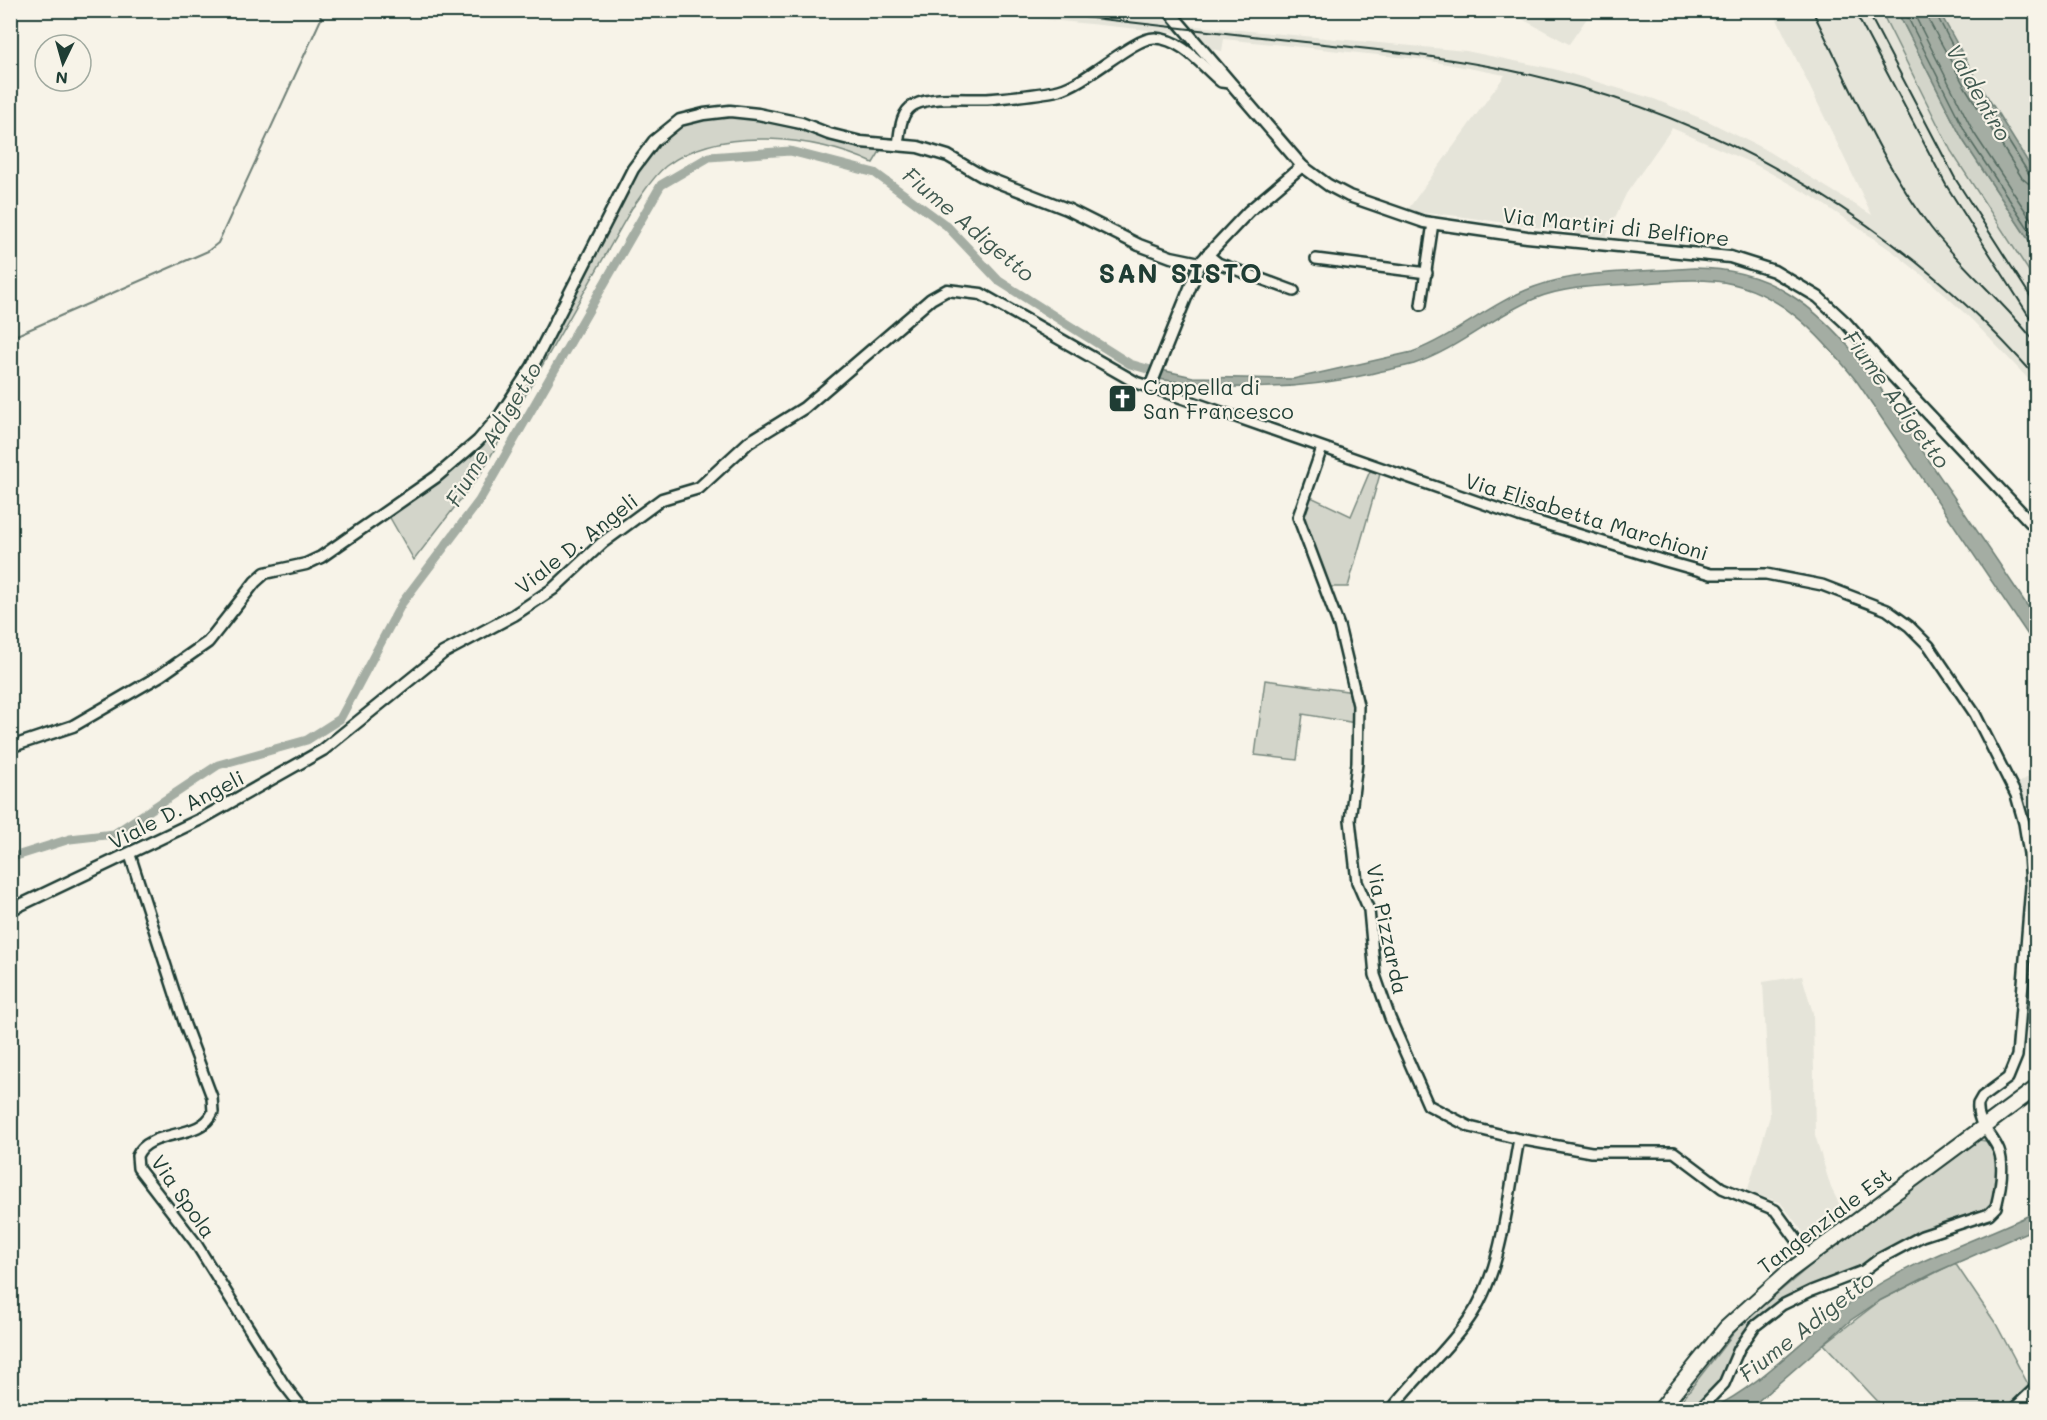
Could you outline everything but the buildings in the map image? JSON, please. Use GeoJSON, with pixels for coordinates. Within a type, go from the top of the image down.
{"type":"FeatureCollection","features":[{"type":"Feature","properties":{"kind":"main road","name":"Tangenziale Est"},"geometry":{"type":"LineString","coordinates":[[1660,1410],[1726,1328],[1808,1255],[2037,1088]]}},
{"type":"Feature","properties":{"kind":"street","name":"Via Martiri di Belfiore"},"geometry":{"type":"LineString","coordinates":[[1168,10],[1302,166],[1328,185],[1363,202],[1433,224],[1527,237],[1730,257],[1774,271],[1818,297],[1846,323],[1891,374],[2037,528]]}},
{"type":"Feature","properties":{"kind":"street"},"geometry":{"type":"LineString","coordinates":[[898,145],[903,117],[914,105],[942,100],[989,99],[1060,89],[1093,74],[1138,44],[1153,37],[1179,44],[1221,82],[1230,83]]}},
{"type":"Feature","properties":{"kind":"street"},"geometry":{"type":"LineString","coordinates":[[10,747],[84,721],[161,675],[208,642],[255,582],[265,573],[306,564],[321,557],[436,477],[478,441],[501,414],[532,367],[633,170],[654,141],[680,120],[730,111],[758,114],[801,123],[829,134],[861,142],[898,145],[948,156],[982,176],[1067,209],[1139,245],[1171,257],[1204,259],[1218,263],[1294,291]]}},
{"type":"Feature","properties":{"kind":"street"},"geometry":{"type":"LineString","coordinates":[[1151,384],[1204,259],[1249,211],[1302,166]]}},
{"type":"Feature","properties":{"kind":"street"},"geometry":{"type":"LineString","coordinates":[[1421,305],[1433,224]]}},
{"type":"Feature","properties":{"kind":"street"},"geometry":{"type":"LineString","coordinates":[[1316,259],[1427,273]]}},
{"type":"Feature","properties":{"kind":"street","name":"Viale D. Angeli"},"geometry":{"type":"LineString","coordinates":[[10,910],[130,855],[263,787],[323,750],[443,653],[514,615],[553,589],[602,543],[662,499],[699,488],[749,442],[804,408],[931,299],[947,290],[981,294],[1137,383],[1151,384]]}},
{"type":"Feature","properties":{"kind":"street","name":"Via Elisabetta Marchioni"},"geometry":{"type":"LineString","coordinates":[[1151,384],[1322,448],[1519,516],[1712,574],[1766,574],[1822,585],[1887,610],[1909,626],[1929,646],[1975,714],[2004,768],[2016,795],[2029,854],[2031,886],[2017,1056],[2008,1078],[1982,1097],[1978,1104],[1983,1128],[1999,1150],[2001,1159],[1996,1207],[1989,1214],[1922,1236],[1879,1259],[1863,1271],[1782,1305],[1755,1326],[1739,1349],[1724,1384],[1699,1410]]}},
{"type":"Feature","properties":{"kind":"street","name":"Via Pizzarda"},"geometry":{"type":"LineString","coordinates":[[1322,448],[1298,517],[1339,626],[1358,705],[1357,763],[1350,820],[1357,882],[1370,910],[1375,975],[1390,1017],[1428,1105],[1470,1127],[1591,1152],[1674,1152],[1722,1188],[1775,1210],[1808,1255]]}},
{"type":"Feature","properties":{"kind":"street","name":"Via Spola"},"geometry":{"type":"LineString","coordinates":[[130,855],[185,1025],[212,1097],[213,1112],[204,1124],[145,1145],[137,1156],[138,1168],[195,1242],[283,1383],[303,1410]]}},
{"type":"Feature","properties":{"kind":"street"},"geometry":{"type":"LineString","coordinates":[[1391,1410],[1437,1360],[1470,1318],[1489,1284],[1519,1138]]}},
{"type":"Feature","properties":{"kind":"street"},"geometry":{"type":"LineString","coordinates":[[2013,1410],[2037,1388]]}},
{"type":"Feature","properties":{"kind":"shaded area"},"geometry":{"type":"Polygon","coordinates":[[[964,11],[1102,11],[1169,18],[1186,25],[1466,51],[1554,69],[1654,99],[1710,122],[1764,149],[1872,215],[1773,11],[1881,11],[1951,151],[2036,282],[2036,387],[1973,321],[1932,283],[1892,251],[1813,197],[1758,166],[1672,128],[1626,194],[1606,237],[1450,215],[1406,212],[1505,75],[1426,60],[1224,39],[1222,51],[1205,48],[1178,33],[964,11]]]}},
{"type":"Feature","properties":{"kind":"shaded area"},"geometry":{"type":"Polygon","coordinates":[[[1507,11],[1592,11],[1569,44],[1507,11]]]}},
{"type":"Feature","properties":{"kind":"shaded area"},"geometry":{"type":"Polygon","coordinates":[[[1881,11],[1897,11],[1963,140],[2036,251],[2036,282],[1951,151],[1881,11]]]}},
{"type":"Feature","properties":{"kind":"shaded area"},"geometry":{"type":"Polygon","coordinates":[[[1939,11],[2036,11],[2036,175],[1977,80],[1939,11]]]}},
{"type":"Feature","properties":{"kind":"shaded area"},"geometry":{"type":"Polygon","coordinates":[[[704,113],[760,118],[840,142],[882,148],[873,163],[824,146],[796,141],[740,140],[713,144],[688,153],[661,170],[632,208],[481,473],[414,560],[389,516],[486,427],[523,379],[630,179],[662,136],[704,113]]]}},
{"type":"Feature","properties":{"kind":"shaded area"},"geometry":{"type":"Polygon","coordinates":[[[1370,471],[1380,474],[1348,587],[1323,587],[1305,538],[1310,531],[1303,517],[1309,496],[1351,516],[1370,471]]]}},
{"type":"Feature","properties":{"kind":"shaded area"},"geometry":{"type":"Polygon","coordinates":[[[1265,680],[1354,692],[1356,723],[1303,714],[1297,760],[1255,755],[1265,680]]]}},
{"type":"Feature","properties":{"kind":"shaded area"},"geometry":{"type":"Polygon","coordinates":[[[2036,773],[2036,898],[2033,900],[2014,785],[2036,773]]]}},
{"type":"Feature","properties":{"kind":"shaded area"},"geometry":{"type":"Polygon","coordinates":[[[1802,976],[1813,1013],[1815,1135],[1831,1188],[1845,1215],[1809,1240],[1780,1202],[1747,1192],[1770,1116],[1763,982],[1802,976]]]}},
{"type":"Feature","properties":{"kind":"shaded area"},"geometry":{"type":"Polygon","coordinates":[[[1979,1140],[1986,1141],[1997,1158],[1996,1190],[1990,1205],[1982,1214],[1949,1223],[1755,1324],[1722,1383],[1696,1409],[1674,1410],[1740,1325],[1850,1232],[1979,1140]]]}},
{"type":"Feature","properties":{"kind":"shaded area"},"geometry":{"type":"Polygon","coordinates":[[[1955,1263],[1996,1324],[2029,1386],[2005,1409],[1885,1409],[1824,1344],[1881,1300],[1955,1263]]]}},
{"type":"Feature","properties":{"kind":"water","name":"Valdentro"},"geometry":{"type":"Polygon","coordinates":[[[1897,11],[1939,11],[1977,80],[2036,175],[2036,251],[1963,140],[1897,11]]]}},
{"type":"Feature","properties":{"kind":"water"},"geometry":{"type":"Polygon","coordinates":[[[1694,268],[1743,274],[1767,282],[1812,310],[1833,329],[1887,397],[2036,619],[2036,647],[1844,365],[1796,317],[1759,293],[1738,285],[1705,280],[1684,280],[1558,291],[1519,306],[1430,358],[1414,364],[1343,380],[1290,386],[1238,387],[1158,379],[1161,370],[1193,377],[1293,379],[1412,352],[1443,337],[1502,302],[1552,281],[1612,273],[1694,268]]]}},
{"type":"Feature","properties":{"kind":"water"},"geometry":{"type":"Polygon","coordinates":[[[2036,1212],[2036,1228],[1936,1272],[1881,1300],[1851,1320],[1749,1409],[1711,1409],[1768,1372],[1837,1313],[1877,1285],[1921,1262],[2036,1212]]]}},
{"type":"Feature","properties":{"kind":"waterway"},"geometry":{"type":"LineString","coordinates":[[10,338],[208,251],[218,243],[321,19],[319,10]]}},
{"type":"Feature","properties":{"kind":"waterway","name":"Fiume Adigetto"},"geometry":{"type":"LineString","coordinates":[[10,858],[70,839],[114,834],[218,765],[307,740],[340,719],[402,603],[479,501],[661,185],[709,157],[790,151],[875,173],[947,226],[999,281],[1130,364],[1161,373]]}},
{"type":"Feature","properties":{"kind":"railway"},"geometry":{"type":"LineString","coordinates":[[1022,10],[1427,56],[1518,72],[1618,99],[1686,125],[1752,155],[1815,191],[1875,231],[1933,276],[1986,324],[2036,377]]}},
{"type":"Feature","properties":{"kind":"railway"},"geometry":{"type":"LineString","coordinates":[[1812,10],[1881,150],[1913,203],[1943,243],[2036,343]]}},
{"type":"Feature","properties":{"kind":"railway"},"geometry":{"type":"LineString","coordinates":[[1854,10],[1946,185],[2036,327]]}},
{"type":"Feature","properties":{"kind":"railway"},"geometry":{"type":"LineString","coordinates":[[1867,10],[1956,180],[2036,305]]}},
{"type":"Feature","properties":{"kind":"place","name":"Cappella di San Francesco"},"geometry":{"type":"Point","coordinates":[1122,398]}},
{"type":"Feature","properties":{"kind":"district","name":"SAN SISTO"},"geometry":{"type":"Point","coordinates":[1181,272]}}]}
